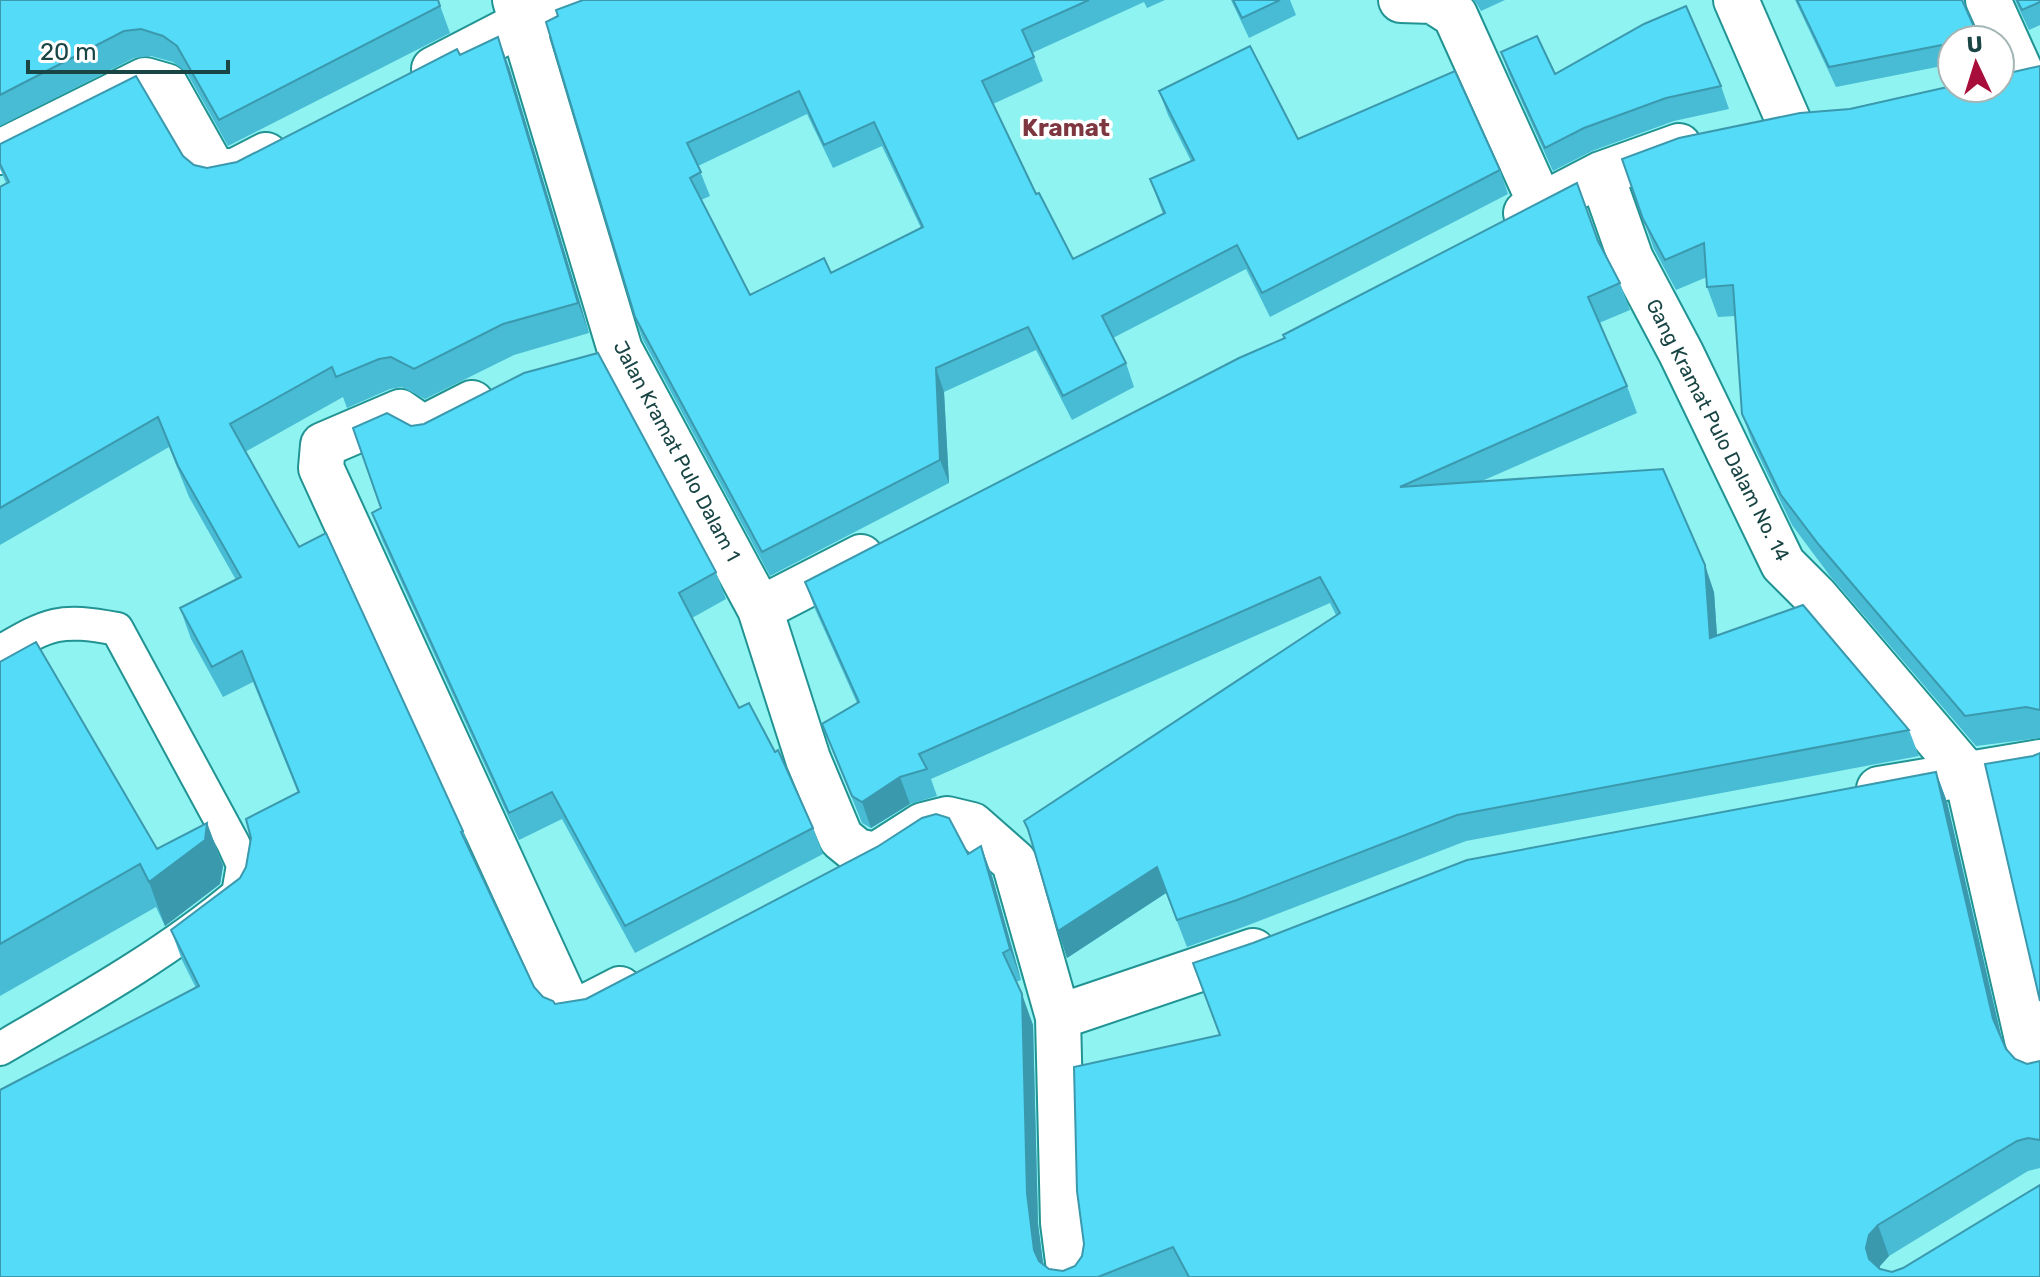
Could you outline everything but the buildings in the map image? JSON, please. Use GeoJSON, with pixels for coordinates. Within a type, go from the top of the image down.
{"type":"FeatureCollection","features":[{"type":"Feature","properties":{"kind":"street"},"geometry":{"type":"LineString","coordinates":[[401,86],[519,12],[584,0]]}},
{"type":"Feature","properties":{"kind":"street"},"geometry":{"type":"LineString","coordinates":[[1401,0],[1433,1],[1455,15],[1541,205]]}},
{"type":"Feature","properties":{"kind":"street"},"geometry":{"type":"LineString","coordinates":[[1736,0],[1789,122]]}},
{"type":"Feature","properties":{"kind":"street"},"geometry":{"type":"LineString","coordinates":[[1988,0],[2021,75]]}},
{"type":"Feature","properties":{"kind":"street","name":"Jalan Kramat Pulo Dalam 1"},"geometry":{"type":"LineString","coordinates":[[519,12],[600,356],[760,609],[808,759],[841,838],[857,851],[876,855]]}},
{"type":"Feature","properties":{"kind":"street"},"geometry":{"type":"LineString","coordinates":[[0,152],[145,80],[166,86],[215,173],[237,170],[305,135]]}},
{"type":"Feature","properties":{"kind":"street"},"geometry":{"type":"LineString","coordinates":[[1485,234],[1601,174],[1683,144],[1832,113]]}},
{"type":"Feature","properties":{"kind":"street","name":"Gang Kramat Pulo Dalam No. 14"},"geometry":{"type":"LineString","coordinates":[[1601,174],[1631,259],[1695,381],[1783,564],[1816,597],[1966,773]]}},
{"type":"Feature","properties":{"kind":"street"},"geometry":{"type":"LineString","coordinates":[[512,383],[423,428],[400,412],[323,445],[321,468],[568,1007],[585,1007],[655,971]]}},
{"type":"Feature","properties":{"kind":"street"},"geometry":{"type":"LineString","coordinates":[[760,609],[902,535]]}},
{"type":"Feature","properties":{"kind":"street"},"geometry":{"type":"LineString","coordinates":[[1842,796],[2040,762]]}},
{"type":"Feature","properties":{"kind":"street"},"geometry":{"type":"LineString","coordinates":[[1966,773],[2027,1039],[2040,1069]]}},
{"type":"Feature","properties":{"kind":"street"},"geometry":{"type":"LineString","coordinates":[[834,877],[923,825],[947,819],[972,825],[1014,862],[1058,1017],[1063,1223],[1070,1277]]}},
{"type":"Feature","properties":{"kind":"street"},"geometry":{"type":"LineString","coordinates":[[1058,1017],[1284,939]]}},
{"type":"Feature","properties":{"kind":"lane"},"geometry":{"type":"LineString","coordinates":[[0,652],[43,627],[80,622],[117,629],[243,865],[238,894],[204,923],[109,985],[0,1049]]}},
{"type":"Feature","properties":{"kind":"district","name":"Kramat"},"geometry":{"type":"Point","coordinates":[1066,128]}}]}
